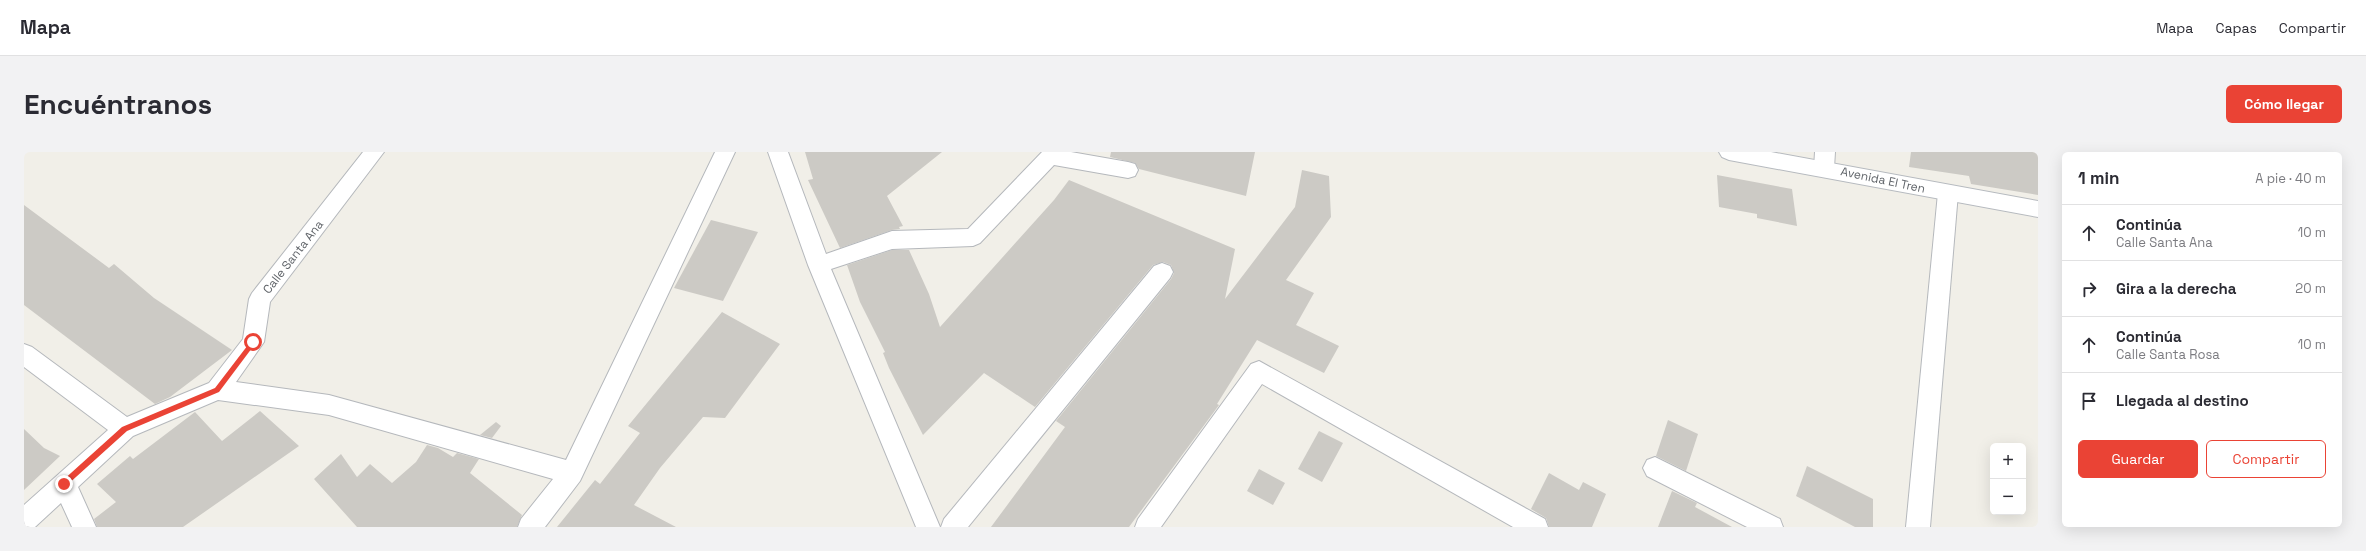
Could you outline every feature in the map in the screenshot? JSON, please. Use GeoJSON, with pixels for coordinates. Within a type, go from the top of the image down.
{"type":"FeatureCollection","features":[{"type":"Feature","properties":{"kind":"street","name":"Calle Santa Ana"},"geometry":{"type":"LineString","coordinates":[[217,390],[253,342],[260,299],[374,152]]}},
{"type":"Feature","properties":{"kind":"street"},"geometry":{"type":"LineString","coordinates":[[530,527],[572,473],[725,152]]}},
{"type":"Feature","properties":{"kind":"street"},"geometry":{"type":"LineString","coordinates":[[778,152],[819,266],[928,527]]}},
{"type":"Feature","properties":{"kind":"street","name":"Avenida El Tren"},"geometry":{"type":"LineString","coordinates":[[1729,152],[1824,160],[1948,193],[2038,208]]}},
{"type":"Feature","properties":{"kind":"street"},"geometry":{"type":"LineString","coordinates":[[819,266],[892,240],[973,237],[1050,156],[1128,170]]}},
{"type":"Feature","properties":{"kind":"street"},"geometry":{"type":"LineString","coordinates":[[1918,527],[1948,193]]}},
{"type":"Feature","properties":{"kind":"street"},"geometry":{"type":"LineString","coordinates":[[953,527],[1162,272]]}},
{"type":"Feature","properties":{"kind":"street"},"geometry":{"type":"LineString","coordinates":[[24,354],[125,429]]}},
{"type":"Feature","properties":{"kind":"street"},"geometry":{"type":"LineString","coordinates":[[1147,527],[1259,371],[1536,527]]}},
{"type":"Feature","properties":{"kind":"street"},"geometry":{"type":"LineString","coordinates":[[24,521],[125,429],[217,390],[329,405],[572,473]]}},
{"type":"Feature","properties":{"kind":"street"},"geometry":{"type":"LineString","coordinates":[[1655,468],[1772,527]]}},
{"type":"Feature","properties":{"kind":"street"},"geometry":{"type":"LineString","coordinates":[[64,484],[84,527]]}},
{"type":"Feature","properties":{"kind":"building"},"geometry":{"type":"Polygon","coordinates":[[[805,152],[942,152],[887,196],[903,226],[899,227],[900,229],[892,230],[840,248],[808,180],[813,179],[805,152]]]}},
{"type":"Feature","properties":{"kind":"building"},"geometry":{"type":"Polygon","coordinates":[[[1111,152],[1255,152],[1246,196],[1139,169],[1135,163],[1110,157],[1111,152]]]}},
{"type":"Feature","properties":{"kind":"building"},"geometry":{"type":"Polygon","coordinates":[[[1911,152],[2038,152],[2038,195],[1971,184],[1969,176],[1909,167],[1911,152]]]}},
{"type":"Feature","properties":{"kind":"building"},"geometry":{"type":"Polygon","coordinates":[[[1302,170],[1329,176],[1331,217],[1286,280],[1314,293],[1296,325],[1339,346],[1324,373],[1257,340],[1217,404],[1219,405],[1129,527],[991,527],[1065,427],[1056,421],[1171,279],[1174,273],[1171,265],[1163,262],[1153,265],[1035,407],[984,373],[923,435],[889,368],[883,353],[885,352],[860,302],[847,265],[892,250],[909,250],[929,294],[940,327],[1054,200],[1069,180],[1235,249],[1225,299],[1295,207],[1302,170]]]}},
{"type":"Feature","properties":{"kind":"building"},"geometry":{"type":"Polygon","coordinates":[[[1717,175],[1792,189],[1797,226],[1757,218],[1757,214],[1719,207],[1717,175]]]}},
{"type":"Feature","properties":{"kind":"building"},"geometry":{"type":"Polygon","coordinates":[[[24,205],[109,268],[114,264],[154,298],[232,350],[170,397],[155,404],[24,305],[24,205]]]}},
{"type":"Feature","properties":{"kind":"building"},"geometry":{"type":"Polygon","coordinates":[[[711,220],[758,232],[723,301],[674,288],[711,220]]]}},
{"type":"Feature","properties":{"kind":"building"},"geometry":{"type":"Polygon","coordinates":[[[722,312],[780,344],[725,418],[703,417],[660,468],[634,505],[676,527],[557,527],[595,480],[600,484],[640,433],[628,426],[722,312]]]}},
{"type":"Feature","properties":{"kind":"building"},"geometry":{"type":"Polygon","coordinates":[[[260,411],[299,446],[183,527],[97,527],[94,519],[116,502],[97,484],[130,456],[133,459],[195,412],[222,441],[260,411]]]}},
{"type":"Feature","properties":{"kind":"building"},"geometry":{"type":"Polygon","coordinates":[[[1668,420],[1698,434],[1686,471],[1656,456],[1668,420]]]}},
{"type":"Feature","properties":{"kind":"building"},"geometry":{"type":"Polygon","coordinates":[[[496,422],[501,426],[492,438],[480,435],[496,422]]]}},
{"type":"Feature","properties":{"kind":"building"},"geometry":{"type":"Polygon","coordinates":[[[24,429],[44,448],[60,456],[24,490],[24,429]]]}},
{"type":"Feature","properties":{"kind":"building"},"geometry":{"type":"Polygon","coordinates":[[[1319,431],[1343,443],[1322,482],[1298,469],[1319,431]]]}},
{"type":"Feature","properties":{"kind":"building"},"geometry":{"type":"Polygon","coordinates":[[[427,445],[438,448],[453,457],[457,453],[479,459],[470,473],[522,515],[517,527],[357,527],[314,479],[341,454],[357,477],[370,464],[392,483],[416,462],[427,445]]]}},
{"type":"Feature","properties":{"kind":"building"},"geometry":{"type":"Polygon","coordinates":[[[1807,466],[1873,499],[1873,527],[1855,527],[1796,496],[1807,466]]]}},
{"type":"Feature","properties":{"kind":"building"},"geometry":{"type":"Polygon","coordinates":[[[1259,469],[1285,483],[1273,505],[1247,491],[1259,469]]]}},
{"type":"Feature","properties":{"kind":"building"},"geometry":{"type":"Polygon","coordinates":[[[1549,473],[1579,490],[1583,482],[1606,494],[1592,527],[1549,527],[1546,518],[1531,509],[1549,473]]]}},
{"type":"Feature","properties":{"kind":"building"},"geometry":{"type":"Polygon","coordinates":[[[1672,491],[1697,503],[1695,507],[1732,527],[1658,527],[1672,491]]]}},
{"type":"Feature","properties":{"kind":"route"},"geometry":{"type":"LineString","coordinates":[[64,484],[125,429],[217,390],[253,342]]}}]}
